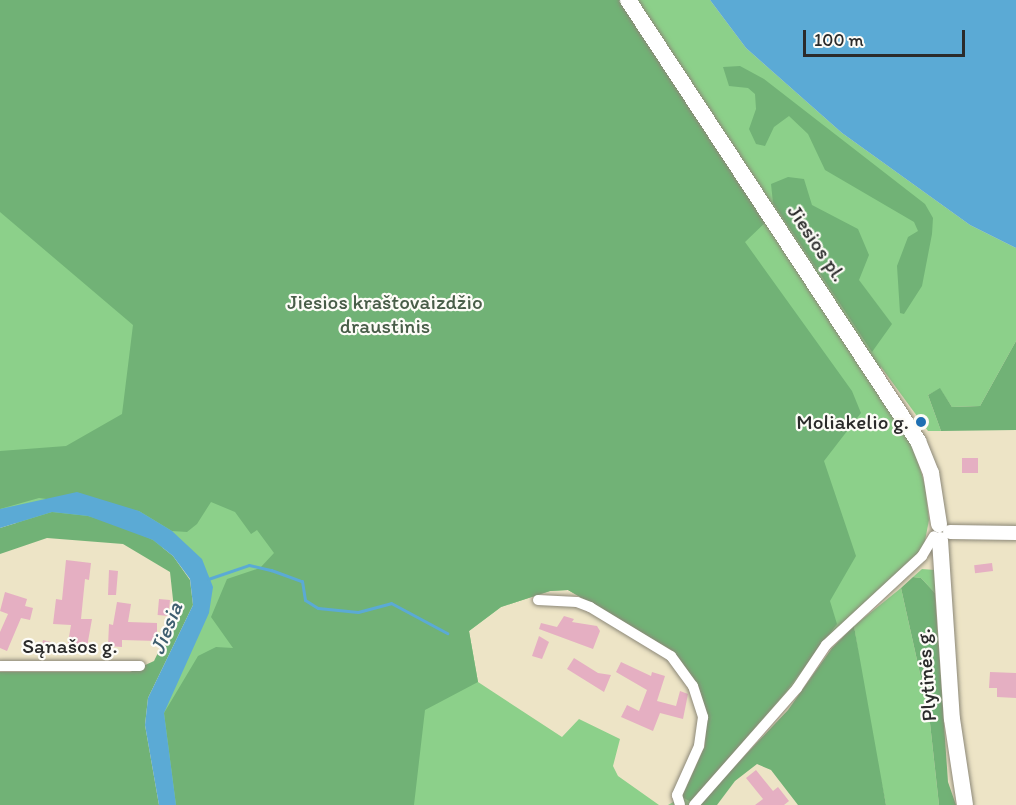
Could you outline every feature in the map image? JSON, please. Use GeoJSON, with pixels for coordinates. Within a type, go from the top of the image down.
{"type":"FeatureCollection","features":[{"type":"Feature","properties":{"kind":"main road","name":"Jiesios pl."},"geometry":{"type":"LineString","coordinates":[[628,0],[918,441],[931,473],[941,533]]}},
{"type":"Feature","properties":{"kind":"main road"},"geometry":{"type":"LineString","coordinates":[[941,533],[1016,533]]}},
{"type":"Feature","properties":{"kind":"main road","name":"Plytinės g."},"geometry":{"type":"LineString","coordinates":[[941,533],[951,719],[965,805]]}},
{"type":"Feature","properties":{"kind":"street"},"geometry":{"type":"LineString","coordinates":[[694,805],[797,688],[826,645],[922,556],[941,533]]}},
{"type":"Feature","properties":{"kind":"street"},"geometry":{"type":"LineString","coordinates":[[538,600],[569,601],[590,607],[671,656],[693,686],[703,717],[699,746],[676,795],[680,805]]}},
{"type":"Feature","properties":{"kind":"street","name":"Sąnašos g."},"geometry":{"type":"LineString","coordinates":[[0,666],[140,666]]}},
{"type":"Feature","properties":{"kind":"green space","name":"Jiesios kraštovaizdžio draustinis"},"geometry":{"type":"Polygon","coordinates":[[[0,0],[710,0],[746,48],[842,133],[970,225],[1016,248],[1016,341],[980,406],[952,407],[940,389],[928,395],[941,431],[928,431],[881,367],[873,380],[914,447],[925,486],[929,520],[922,556],[862,610],[692,805],[668,805],[682,797],[705,746],[707,716],[673,651],[568,590],[550,591],[501,607],[469,631],[478,682],[562,737],[579,719],[620,739],[613,766],[618,776],[659,805],[165,805],[153,733],[203,599],[176,550],[0,520],[0,0]]]}},
{"type":"Feature","properties":{"kind":"green space","name":"Jiesios kraštovaizdžio draustinis"},"geometry":{"type":"Polygon","coordinates":[[[0,0],[621,0],[767,221],[745,242],[852,391],[861,413],[824,461],[856,556],[830,601],[837,624],[785,693],[691,802],[682,797],[705,746],[707,716],[673,651],[568,590],[550,591],[501,607],[469,631],[478,682],[425,710],[414,805],[176,805],[164,713],[198,656],[216,647],[233,648],[211,617],[227,579],[260,568],[274,553],[257,530],[251,534],[235,512],[211,502],[197,524],[187,532],[172,531],[139,511],[39,498],[0,509],[0,451],[66,446],[122,414],[133,325],[0,212],[0,0]]]}},
{"type":"Feature","properties":{"kind":"green space"},"geometry":{"type":"Polygon","coordinates":[[[740,66],[764,79],[925,204],[933,218],[932,234],[922,286],[904,314],[900,313],[897,266],[908,237],[918,231],[914,222],[825,170],[808,134],[789,116],[774,127],[765,146],[756,144],[749,129],[756,109],[755,94],[748,88],[729,86],[723,67],[740,66]]]}},
{"type":"Feature","properties":{"kind":"green space"},"geometry":{"type":"Polygon","coordinates":[[[788,177],[804,179],[812,205],[858,229],[869,255],[859,280],[892,324],[872,352],[773,203],[771,184],[788,177]]]}},
{"type":"Feature","properties":{"kind":"green space"},"geometry":{"type":"Polygon","coordinates":[[[1016,341],[1016,430],[941,431],[928,395],[940,388],[952,407],[980,406],[1016,341]]]}},
{"type":"Feature","properties":{"kind":"green space"},"geometry":{"type":"Polygon","coordinates":[[[52,512],[88,516],[125,527],[153,540],[173,556],[190,580],[193,605],[148,698],[145,725],[159,805],[0,805],[0,672],[130,672],[154,661],[175,618],[170,572],[123,544],[47,538],[0,554],[0,528],[52,512]]]}},
{"type":"Feature","properties":{"kind":"green space"},"geometry":{"type":"Polygon","coordinates":[[[922,569],[935,570],[935,593],[921,578],[913,577],[922,569]]]}},
{"type":"Feature","properties":{"kind":"green space"},"geometry":{"type":"Polygon","coordinates":[[[913,577],[921,578],[935,593],[948,782],[956,805],[939,805],[929,714],[901,588],[913,577]]]}},
{"type":"Feature","properties":{"kind":"green space"},"geometry":{"type":"Polygon","coordinates":[[[901,588],[929,714],[939,805],[886,805],[869,722],[854,626],[901,588]]]}},
{"type":"Feature","properties":{"kind":"green space"},"geometry":{"type":"Polygon","coordinates":[[[854,626],[886,805],[798,805],[771,770],[757,764],[735,781],[717,805],[698,805],[788,710],[832,648],[854,626]]]}},
{"type":"Feature","properties":{"kind":"water"},"geometry":{"type":"Polygon","coordinates":[[[710,0],[1016,0],[1016,248],[970,225],[842,133],[746,48],[710,0]]]}},
{"type":"Feature","properties":{"kind":"water"},"geometry":{"type":"Polygon","coordinates":[[[77,492],[139,511],[172,531],[202,559],[213,587],[209,613],[164,713],[176,805],[159,805],[145,725],[148,698],[193,605],[190,579],[173,556],[153,540],[88,516],[52,512],[0,528],[0,509],[77,492]]]}},
{"type":"Feature","properties":{"kind":"building"},"geometry":{"type":"Polygon","coordinates":[[[962,458],[978,458],[978,473],[962,473],[962,458]]]}},
{"type":"Feature","properties":{"kind":"building"},"geometry":{"type":"Polygon","coordinates":[[[66,560],[91,563],[89,580],[85,579],[81,619],[92,619],[87,647],[82,647],[81,653],[73,652],[74,644],[68,643],[71,625],[53,624],[56,599],[62,600],[66,560]]]}},
{"type":"Feature","properties":{"kind":"building"},"geometry":{"type":"Polygon","coordinates":[[[992,563],[993,571],[975,573],[974,565],[992,563]]]}},
{"type":"Feature","properties":{"kind":"building"},"geometry":{"type":"Polygon","coordinates":[[[109,570],[118,571],[116,595],[108,595],[109,570]]]}},
{"type":"Feature","properties":{"kind":"building"},"geometry":{"type":"Polygon","coordinates":[[[5,592],[27,599],[25,606],[33,608],[30,620],[21,618],[7,651],[0,648],[0,632],[8,614],[0,611],[5,592]]]}},
{"type":"Feature","properties":{"kind":"building"},"geometry":{"type":"Polygon","coordinates":[[[159,599],[170,600],[169,616],[158,615],[159,599]]]}},
{"type":"Feature","properties":{"kind":"building"},"geometry":{"type":"Polygon","coordinates":[[[117,602],[131,604],[128,622],[157,623],[157,641],[122,640],[122,647],[108,646],[109,624],[113,625],[117,602]]]}},
{"type":"Feature","properties":{"kind":"building"},"geometry":{"type":"Polygon","coordinates":[[[564,616],[574,619],[572,622],[597,626],[600,631],[593,649],[539,629],[541,623],[557,627],[564,616]]]}},
{"type":"Feature","properties":{"kind":"building"},"geometry":{"type":"Polygon","coordinates":[[[539,636],[549,642],[542,659],[532,656],[539,636]]]}},
{"type":"Feature","properties":{"kind":"building"},"geometry":{"type":"Polygon","coordinates":[[[43,640],[51,642],[48,655],[40,653],[43,640]]]}},
{"type":"Feature","properties":{"kind":"building"},"geometry":{"type":"Polygon","coordinates":[[[574,658],[598,673],[611,675],[604,692],[567,669],[574,658]]]}},
{"type":"Feature","properties":{"kind":"building"},"geometry":{"type":"Polygon","coordinates":[[[621,662],[651,676],[652,672],[665,676],[657,701],[676,706],[680,691],[688,694],[683,719],[660,713],[653,731],[621,717],[627,705],[639,711],[647,690],[616,672],[621,662]]]}},
{"type":"Feature","properties":{"kind":"building"},"geometry":{"type":"Polygon","coordinates":[[[990,672],[1016,673],[1016,698],[997,697],[997,688],[989,688],[990,672]]]}},
{"type":"Feature","properties":{"kind":"building"},"geometry":{"type":"Polygon","coordinates":[[[756,770],[773,791],[778,787],[789,801],[784,805],[755,805],[763,799],[746,778],[756,770]]]}},
{"type":"Feature","properties":{"kind":"waterway"},"geometry":{"type":"LineString","coordinates":[[208,579],[249,565],[302,581],[305,600],[318,608],[358,612],[391,603],[447,633]]}},
{"type":"Feature","properties":{"kind":"place","name":"Moliakelio g."},"geometry":{"type":"Point","coordinates":[921,422]}},
{"type":"Feature","properties":{"kind":"water label","name":"Jiesia"},"geometry":{"type":"Point","coordinates":[166,628]}}]}
